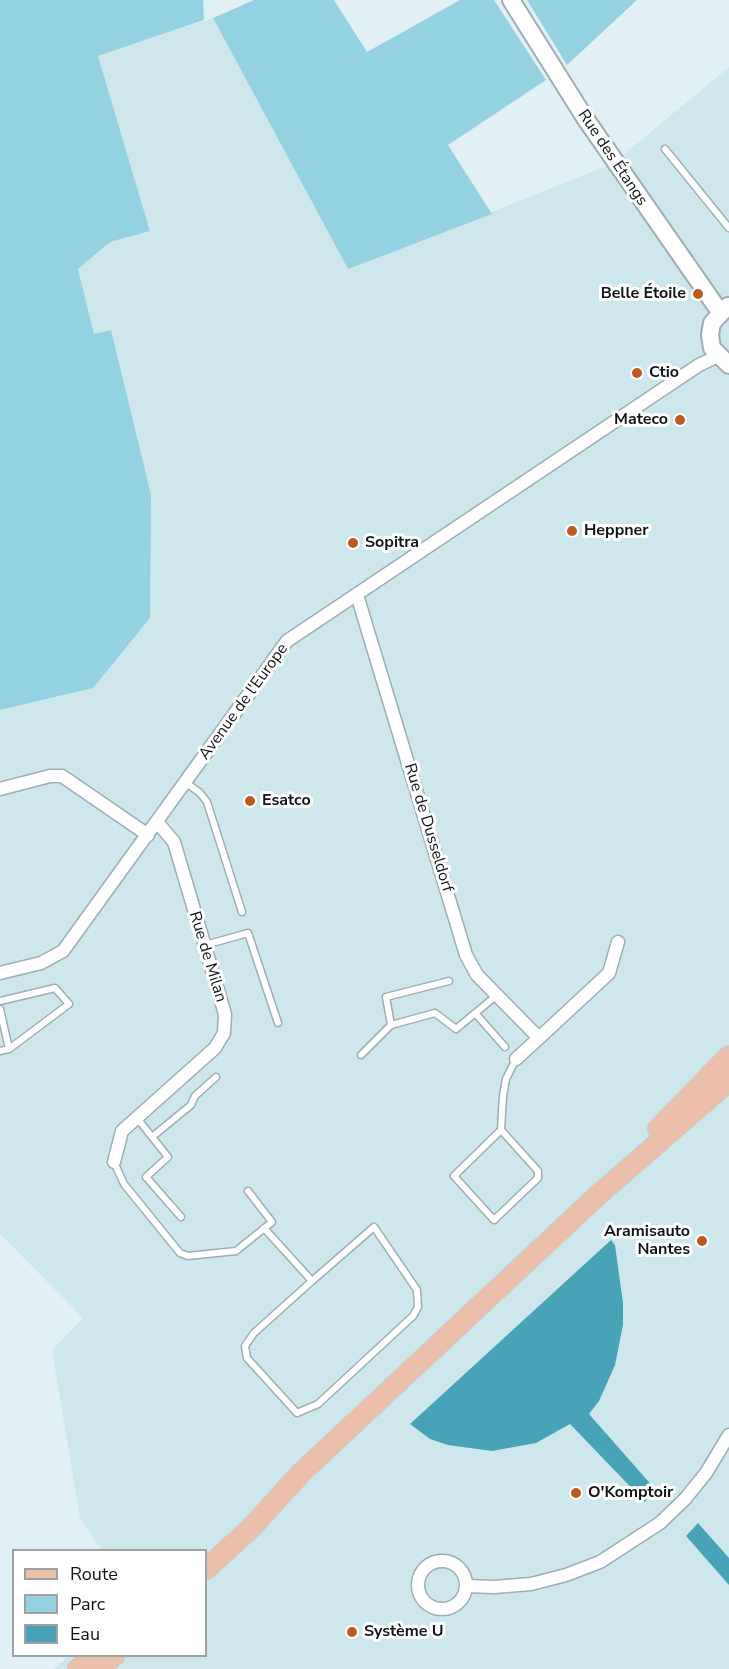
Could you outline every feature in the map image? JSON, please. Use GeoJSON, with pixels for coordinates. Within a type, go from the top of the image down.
{"type":"FeatureCollection","features":[{"type":"Feature","properties":{"kind":"main road","name":"Rue des Étangs"},"geometry":{"type":"LineString","coordinates":[[511,0],[585,118],[725,309]]}},
{"type":"Feature","properties":{"kind":"main road"},"geometry":{"type":"LineString","coordinates":[[723,360],[712,348],[710,335],[712,323],[725,309]]}},
{"type":"Feature","properties":{"kind":"main road"},"geometry":{"type":"LineString","coordinates":[[597,1196],[729,1056]]}},
{"type":"Feature","properties":{"kind":"main road"},"geometry":{"type":"LineString","coordinates":[[207,1551],[301,1473],[597,1196],[729,1081]]}},
{"type":"Feature","properties":{"kind":"main road"},"geometry":{"type":"LineString","coordinates":[[207,1568],[250,1528],[301,1473]]}},
{"type":"Feature","properties":{"kind":"main road"},"geometry":{"type":"LineString","coordinates":[[78,1669],[92,1657]]}},
{"type":"Feature","properties":{"kind":"main road"},"geometry":{"type":"LineString","coordinates":[[100,1669],[113,1657]]}},
{"type":"Feature","properties":{"kind":"street","name":"Avenue de l'Europe"},"geometry":{"type":"LineString","coordinates":[[0,973],[42,963],[63,951],[287,641],[699,365],[723,360]]}},
{"type":"Feature","properties":{"kind":"street","name":"Rue de Dusseldorf"},"geometry":{"type":"LineString","coordinates":[[357,595],[466,955],[477,975],[539,1038]]}},
{"type":"Feature","properties":{"kind":"street"},"geometry":{"type":"LineString","coordinates":[[0,789],[50,776],[62,776],[148,836]]}},
{"type":"Feature","properties":{"kind":"street","name":"Rue de Milan"},"geometry":{"type":"LineString","coordinates":[[114,1162],[122,1131],[215,1048],[224,1033],[225,1014],[174,842],[157,822]]}},
{"type":"Feature","properties":{"kind":"street"},"geometry":{"type":"LineString","coordinates":[[516,1059],[609,973],[618,942]]}},
{"type":"Feature","properties":{"kind":"street"},"geometry":{"type":"LineString","coordinates":[[466,1586],[531,1584],[600,1563],[660,1523],[685,1499],[706,1473],[729,1435]]}},
{"type":"Feature","properties":{"kind":"lane"},"geometry":{"type":"LineString","coordinates":[[665,149],[729,228]]}},
{"type":"Feature","properties":{"kind":"lane"},"geometry":{"type":"LineString","coordinates":[[185,782],[207,802],[242,912]]}},
{"type":"Feature","properties":{"kind":"lane"},"geometry":{"type":"LineString","coordinates":[[204,945],[248,933],[278,1023]]}},
{"type":"Feature","properties":{"kind":"lane"},"geometry":{"type":"LineString","coordinates":[[392,1025],[386,998],[449,981]]}},
{"type":"Feature","properties":{"kind":"lane"},"geometry":{"type":"LineString","coordinates":[[0,1001],[55,988],[69,1004],[9,1049],[0,1051]]}},
{"type":"Feature","properties":{"kind":"lane"},"geometry":{"type":"LineString","coordinates":[[361,1055],[392,1025],[435,1013],[456,1029],[496,995]]}},
{"type":"Feature","properties":{"kind":"lane"},"geometry":{"type":"LineString","coordinates":[[0,1009],[9,1049]]}},
{"type":"Feature","properties":{"kind":"lane"},"geometry":{"type":"LineString","coordinates":[[475,1013],[505,1047]]}},
{"type":"Feature","properties":{"kind":"lane"},"geometry":{"type":"LineString","coordinates":[[501,1130],[538,1171],[538,1178],[494,1220],[453,1176],[501,1130],[506,1079],[516,1059]]}},
{"type":"Feature","properties":{"kind":"lane"},"geometry":{"type":"LineString","coordinates":[[152,1137],[191,1105],[195,1096],[216,1077]]}},
{"type":"Feature","properties":{"kind":"lane"},"geometry":{"type":"LineString","coordinates":[[137,1118],[168,1157],[146,1177],[181,1217]]}},
{"type":"Feature","properties":{"kind":"lane"},"geometry":{"type":"LineString","coordinates":[[114,1162],[124,1184],[180,1253],[188,1256],[236,1251],[272,1222],[248,1191]]}},
{"type":"Feature","properties":{"kind":"lane"},"geometry":{"type":"LineString","coordinates":[[375,1227],[417,1290],[418,1307],[413,1316],[318,1404],[297,1413],[247,1358],[245,1346],[267,1320],[312,1281],[375,1227]]}},
{"type":"Feature","properties":{"kind":"lane"},"geometry":{"type":"LineString","coordinates":[[264,1228],[312,1281]]}},
{"type":"Feature","properties":{"kind":"shaded area"},"geometry":{"type":"Polygon","coordinates":[[[213,18],[348,269],[612,164],[729,67],[729,1669],[54,1669],[68,1657],[207,1657],[207,1549],[101,1549],[80,1519],[52,1350],[83,1318],[0,1234],[0,710],[93,688],[111,330],[94,335],[78,269],[110,242],[150,230],[97,56],[213,18]]]}},
{"type":"Feature","properties":{"kind":"green space"},"geometry":{"type":"Polygon","coordinates":[[[0,0],[203,0],[204,20],[98,56],[150,231],[110,242],[78,269],[94,334],[111,330],[151,495],[150,618],[93,688],[0,710],[0,0]]]}},
{"type":"Feature","properties":{"kind":"green space"},"geometry":{"type":"Polygon","coordinates":[[[254,0],[334,0],[367,52],[460,0],[494,0],[546,80],[448,145],[492,214],[348,269],[213,18],[254,0]]]}},
{"type":"Feature","properties":{"kind":"green space"},"geometry":{"type":"Polygon","coordinates":[[[527,0],[637,0],[567,65],[527,0]]]}},
{"type":"Feature","properties":{"kind":"water"},"geometry":{"type":"Polygon","coordinates":[[[611,1240],[615,1245],[623,1303],[623,1325],[615,1365],[599,1401],[589,1414],[655,1489],[645,1502],[570,1424],[536,1443],[492,1451],[448,1445],[430,1439],[410,1424],[611,1240]]]}},
{"type":"Feature","properties":{"kind":"water"},"geometry":{"type":"Polygon","coordinates":[[[698,1523],[729,1558],[729,1585],[686,1536],[698,1523]]]}},
{"type":"Feature","properties":{"kind":"place","name":"Belle Étoile"},"geometry":{"type":"Point","coordinates":[698,294]}},
{"type":"Feature","properties":{"kind":"place","name":"Ctio"},"geometry":{"type":"Point","coordinates":[637,373]}},
{"type":"Feature","properties":{"kind":"place","name":"Mateco"},"geometry":{"type":"Point","coordinates":[680,420]}},
{"type":"Feature","properties":{"kind":"place","name":"Heppner"},"geometry":{"type":"Point","coordinates":[572,531]}},
{"type":"Feature","properties":{"kind":"place","name":"Sopitra"},"geometry":{"type":"Point","coordinates":[353,543]}},
{"type":"Feature","properties":{"kind":"place","name":"Esatco"},"geometry":{"type":"Point","coordinates":[250,801]}},
{"type":"Feature","properties":{"kind":"place","name":"Aramisauto Nantes"},"geometry":{"type":"Point","coordinates":[702,1241]}},
{"type":"Feature","properties":{"kind":"place","name":"O'Komptoir"},"geometry":{"type":"Point","coordinates":[576,1493]}},
{"type":"Feature","properties":{"kind":"place","name":"Système U"},"geometry":{"type":"Point","coordinates":[352,1632]}}]}
